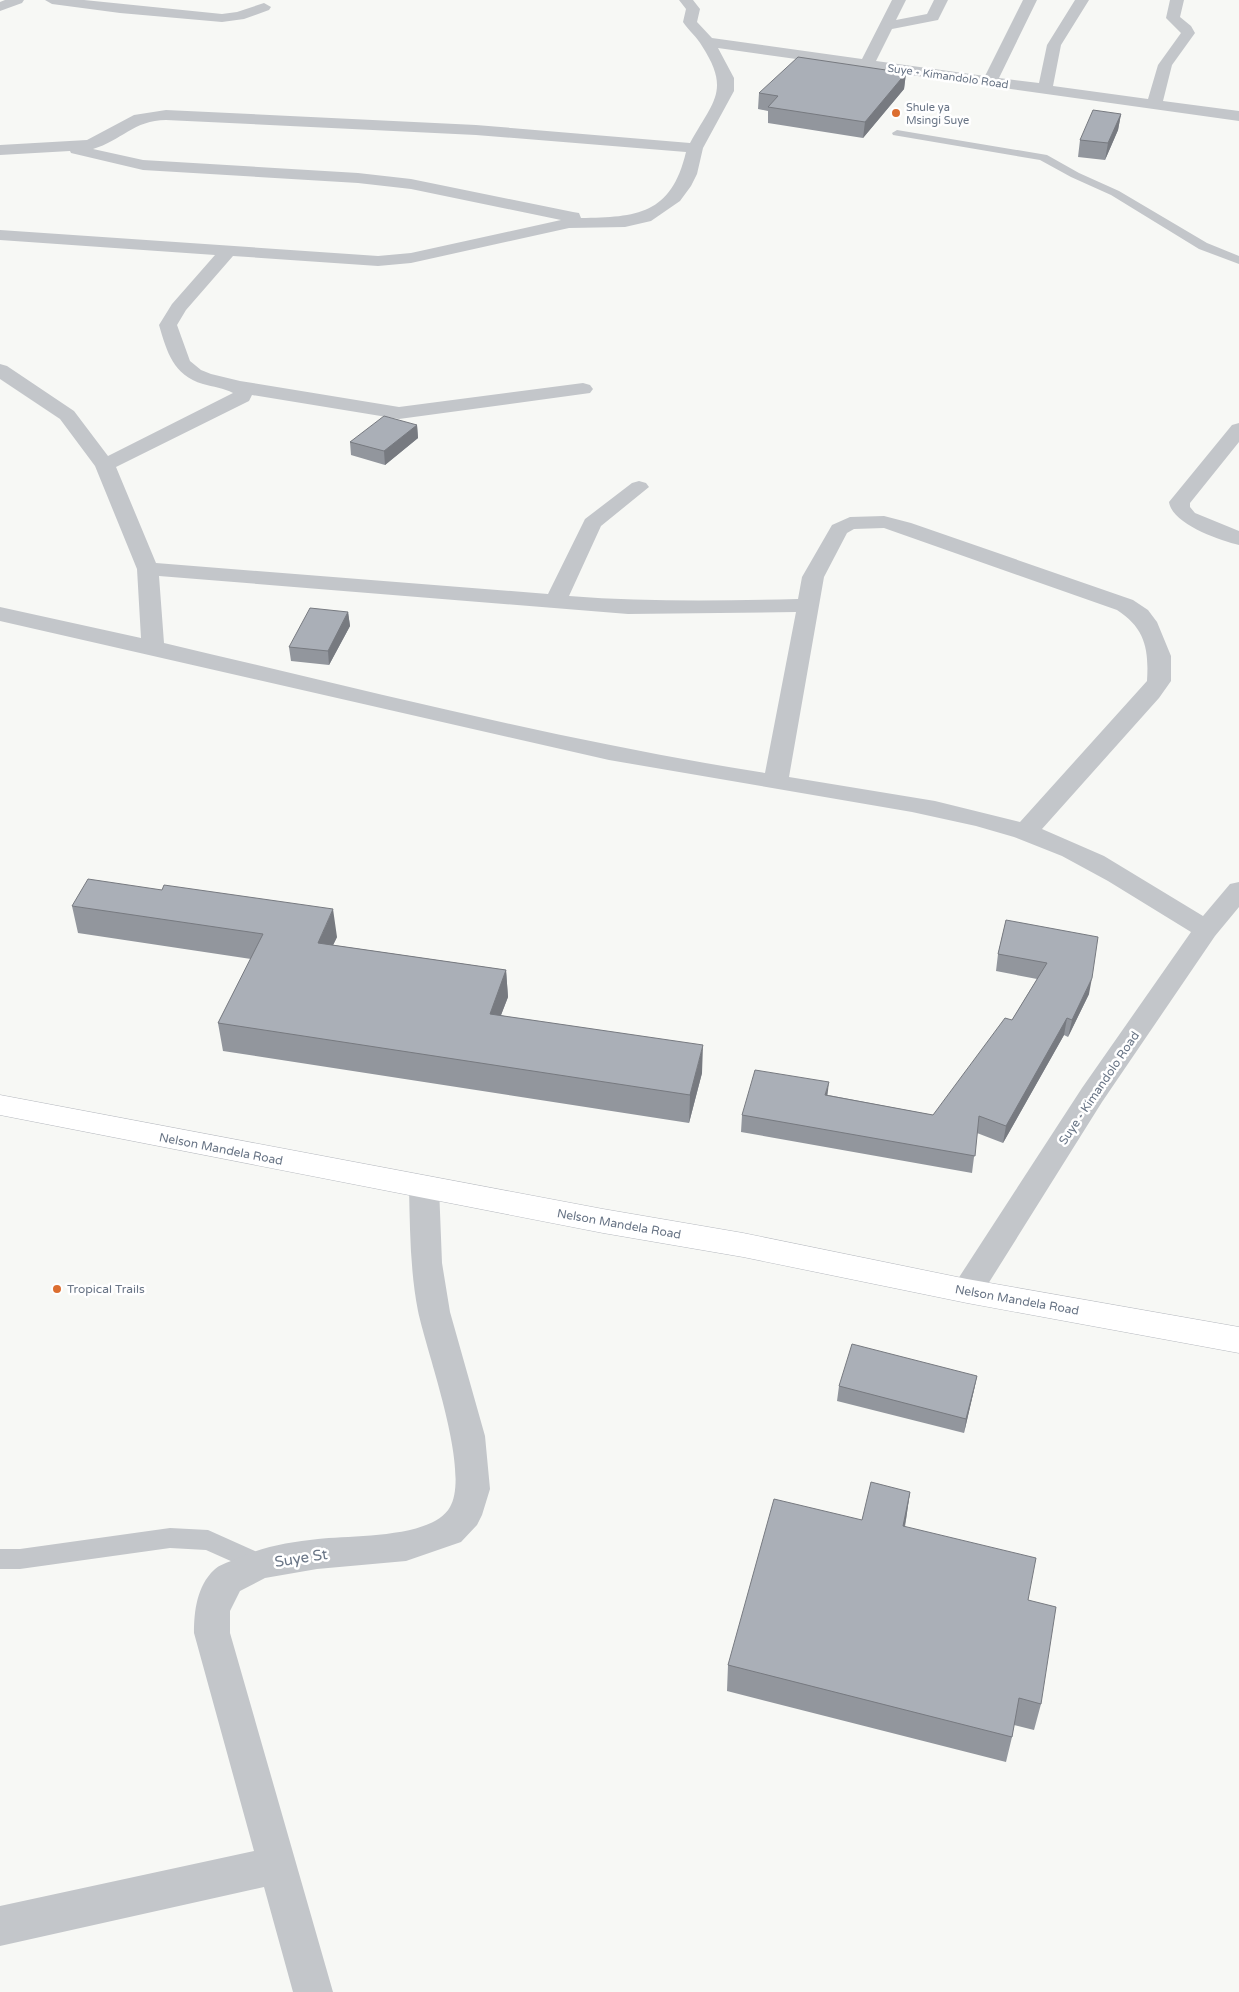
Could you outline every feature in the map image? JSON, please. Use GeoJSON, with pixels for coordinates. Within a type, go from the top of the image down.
{"type":"FeatureCollection","features":[{"type":"Feature","properties":{"kind":"main road","name":"Nelson Mandela Road"},"geometry":{"type":"LineString","coordinates":[[0,1105],[603,1221],[743,1245],[967,1291],[1239,1340]]}},
{"type":"Feature","properties":{"kind":"street"},"geometry":{"type":"LineString","coordinates":[[0,7],[17,0]]}},
{"type":"Feature","properties":{"kind":"street"},"geometry":{"type":"LineString","coordinates":[[52,0],[120,9],[222,18],[239,16],[264,7]]}},
{"type":"Feature","properties":{"kind":"street"},"geometry":{"type":"LineString","coordinates":[[0,235],[378,261],[410,258],[547,227],[595,222],[625,222],[640,219],[674,197],[689,174],[695,148],[726,91],[726,78],[708,42],[696,31],[690,22],[693,9],[686,0]]}},
{"type":"Feature","properties":{"kind":"street"},"geometry":{"type":"LineString","coordinates":[[867,64],[899,0]]}},
{"type":"Feature","properties":{"kind":"street"},"geometry":{"type":"LineString","coordinates":[[886,26],[933,17],[941,0]]}},
{"type":"Feature","properties":{"kind":"street"},"geometry":{"type":"LineString","coordinates":[[990,82],[1030,0]]}},
{"type":"Feature","properties":{"kind":"street"},"geometry":{"type":"LineString","coordinates":[[1045,89],[1054,45],[1082,0]]}},
{"type":"Feature","properties":{"kind":"street"},"geometry":{"type":"LineString","coordinates":[[1155,103],[1166,65],[1188,33],[1173,18],[1178,0]]}},
{"type":"Feature","properties":{"kind":"street","name":"Suye - Kimandolo Road"},"geometry":{"type":"LineString","coordinates":[[708,42],[1239,116]]}},
{"type":"Feature","properties":{"kind":"street"},"geometry":{"type":"LineString","coordinates":[[0,150],[68,148],[102,142],[130,122],[147,116],[166,115],[476,130],[695,148]]}},
{"type":"Feature","properties":{"kind":"street"},"geometry":{"type":"LineString","coordinates":[[68,148],[143,165],[358,178],[411,184],[595,222]]}},
{"type":"Feature","properties":{"kind":"street"},"geometry":{"type":"LineString","coordinates":[[227,252],[178,308],[168,325],[182,365],[192,374],[238,387],[399,412],[583,389]]}},
{"type":"Feature","properties":{"kind":"street"},"geometry":{"type":"LineString","coordinates":[[0,370],[67,415],[105,465],[148,569],[153,647]]}},
{"type":"Feature","properties":{"kind":"street"},"geometry":{"type":"LineString","coordinates":[[105,465],[233,404],[242,397],[244,392],[238,387]]}},
{"type":"Feature","properties":{"kind":"street"},"geometry":{"type":"LineString","coordinates":[[1239,429],[1179,502],[1180,509],[1188,517],[1239,539]]}},
{"type":"Feature","properties":{"kind":"street"},"geometry":{"type":"LineString","coordinates":[[556,601],[592,523],[639,487]]}},
{"type":"Feature","properties":{"kind":"street"},"geometry":{"type":"LineString","coordinates":[[776,782],[813,577],[839,529],[850,523],[862,521],[884,522],[904,527],[1125,604],[1140,615],[1149,627],[1160,656],[1160,681],[1025,832]]}},
{"type":"Feature","properties":{"kind":"street"},"geometry":{"type":"LineString","coordinates":[[148,569],[556,601],[691,608],[808,605]]}},
{"type":"Feature","properties":{"kind":"street"},"geometry":{"type":"LineString","coordinates":[[0,614],[153,647],[397,706],[609,753],[940,808],[1025,832],[1080,855],[1130,882],[1206,930]]}},
{"type":"Feature","properties":{"kind":"street","name":"Suye - Kimandolo Road"},"geometry":{"type":"LineString","coordinates":[[967,1291],[1092,1095],[1206,930],[1239,890]]}},
{"type":"Feature","properties":{"kind":"street","name":"Suye St"},"geometry":{"type":"LineString","coordinates":[[312,1992],[212,1632],[212,1611],[216,1597],[227,1580],[260,1564],[317,1554],[406,1546],[449,1531],[464,1515],[473,1489],[468,1436],[434,1312],[426,1262],[424,1186]]}},
{"type":"Feature","properties":{"kind":"street"},"geometry":{"type":"LineString","coordinates":[[0,1926],[277,1866]]}},
{"type":"Feature","properties":{"kind":"lane"},"geometry":{"type":"LineString","coordinates":[[897,133],[1043,157],[1076,176],[1116,193],[1203,246],[1239,260]]}},
{"type":"Feature","properties":{"kind":"lane"},"geometry":{"type":"LineString","coordinates":[[0,1559],[20,1559],[170,1538],[208,1540],[260,1564]]}},
{"type":"Feature","properties":{"kind":"building"},"geometry":{"type":"Polygon","coordinates":[[[798,57],[906,73],[865,122],[768,107],[778,96],[759,93],[798,57]]]}},
{"type":"Feature","properties":{"kind":"building"},"geometry":{"type":"Polygon","coordinates":[[[1093,110],[1121,114],[1108,143],[1080,140],[1093,110]]]}},
{"type":"Feature","properties":{"kind":"building"},"geometry":{"type":"Polygon","coordinates":[[[384,416],[417,425],[384,451],[350,442],[384,416]]]}},
{"type":"Feature","properties":{"kind":"building"},"geometry":{"type":"Polygon","coordinates":[[[310,608],[348,612],[328,651],[289,647],[310,608]]]}},
{"type":"Feature","properties":{"kind":"building"},"geometry":{"type":"Polygon","coordinates":[[[88,879],[162,890],[164,885],[333,909],[318,943],[506,970],[490,1014],[703,1045],[690,1095],[218,1023],[263,934],[72,906],[88,879]]]}},
{"type":"Feature","properties":{"kind":"building"},"geometry":{"type":"Polygon","coordinates":[[[1006,920],[1098,937],[1092,978],[1072,1020],[1067,1018],[1006,1126],[979,1116],[975,1156],[742,1115],[755,1070],[829,1082],[825,1095],[933,1115],[1005,1018],[1012,1020],[1047,963],[998,954],[1006,920]]]}},
{"type":"Feature","properties":{"kind":"building"},"geometry":{"type":"Polygon","coordinates":[[[852,1344],[977,1376],[966,1419],[839,1386],[852,1344]]]}},
{"type":"Feature","properties":{"kind":"building"},"geometry":{"type":"Polygon","coordinates":[[[871,1482],[910,1492],[903,1526],[1036,1558],[1028,1600],[1056,1607],[1041,1704],[1019,1698],[1012,1737],[728,1665],[774,1499],[862,1520],[871,1482]]]}},
{"type":"Feature","properties":{"kind":"place","name":"Shule ya Msingi Suye"},"geometry":{"type":"Point","coordinates":[896,113]}},
{"type":"Feature","properties":{"kind":"place","name":"Tropical Trails"},"geometry":{"type":"Point","coordinates":[57,1289]}}]}
